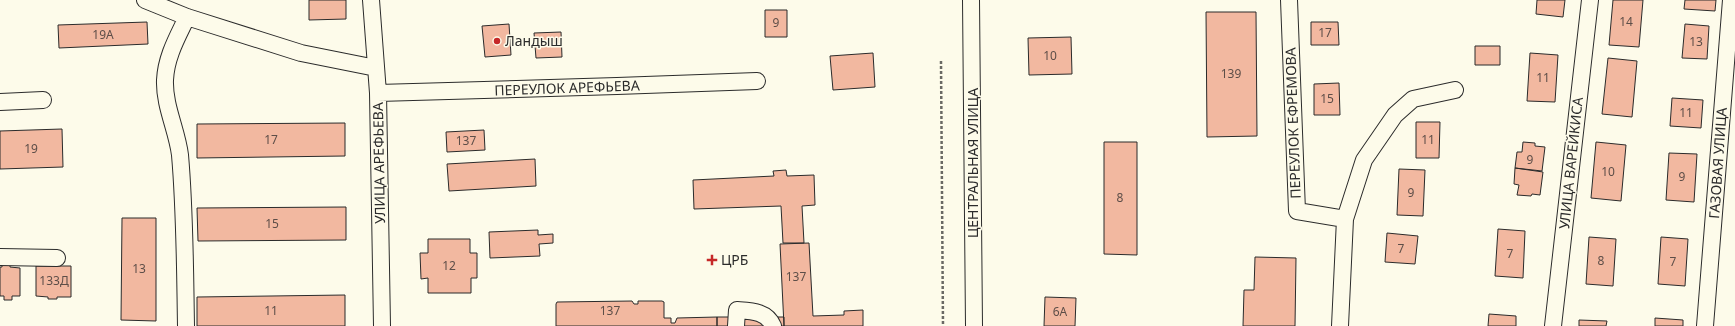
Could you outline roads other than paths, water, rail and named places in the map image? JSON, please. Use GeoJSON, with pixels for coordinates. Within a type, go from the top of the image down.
{"type":"FeatureCollection","features":[{"type":"Feature","properties":{"kind":"street"},"geometry":{"type":"LineString","coordinates":[[145,0],[187,17],[301,53],[376,68]]}},
{"type":"Feature","properties":{"kind":"street","name":"УЛИЦА АРЕФЬЕВА"},"geometry":{"type":"LineString","coordinates":[[371,0],[378,93],[382,326]]}},
{"type":"Feature","properties":{"kind":"street","name":"ЦЕНТРАЛЬНАЯ УЛИЦА"},"geometry":{"type":"LineString","coordinates":[[971,0],[974,326]]}},
{"type":"Feature","properties":{"kind":"street","name":"ПЕРЕУЛОК ЕФРЕМОВА"},"geometry":{"type":"LineString","coordinates":[[1289,0],[1297,211],[1345,219]]}},
{"type":"Feature","properties":{"kind":"street","name":"УЛИЦА ВАРЕЙКИСА"},"geometry":{"type":"LineString","coordinates":[[1553,326],[1590,0]]}},
{"type":"Feature","properties":{"kind":"street","name":"ГАЗОВАЯ УЛИЦА"},"geometry":{"type":"LineString","coordinates":[[1705,326],[1731,0]]}},
{"type":"Feature","properties":{"kind":"street"},"geometry":{"type":"LineString","coordinates":[[186,326],[185,250],[180,154],[168,105],[165,80],[170,50],[187,17]]}},
{"type":"Feature","properties":{"kind":"street","name":"ПЕРЕУЛОК АРЕФЬЕВА"},"geometry":{"type":"LineString","coordinates":[[378,93],[757,81]]}},
{"type":"Feature","properties":{"kind":"street"},"geometry":{"type":"LineString","coordinates":[[1340,326],[1345,219],[1364,160],[1396,115],[1413,99],[1455,90]]}},
{"type":"Feature","properties":{"kind":"street"},"geometry":{"type":"LineString","coordinates":[[0,102],[43,100]]}},
{"type":"Feature","properties":{"kind":"street"},"geometry":{"type":"LineString","coordinates":[[0,257],[58,258]]}},
{"type":"Feature","properties":{"kind":"street"},"geometry":{"type":"LineString","coordinates":[[736,326],[737,310],[758,312],[768,317],[773,326]]}},
{"type":"Feature","properties":{"kind":"place","name":"Ландыш"},"geometry":{"type":"Point","coordinates":[497,41]}},
{"type":"Feature","properties":{"kind":"place","name":"ЦРБ"},"geometry":{"type":"Point","coordinates":[712,260]}}]}
